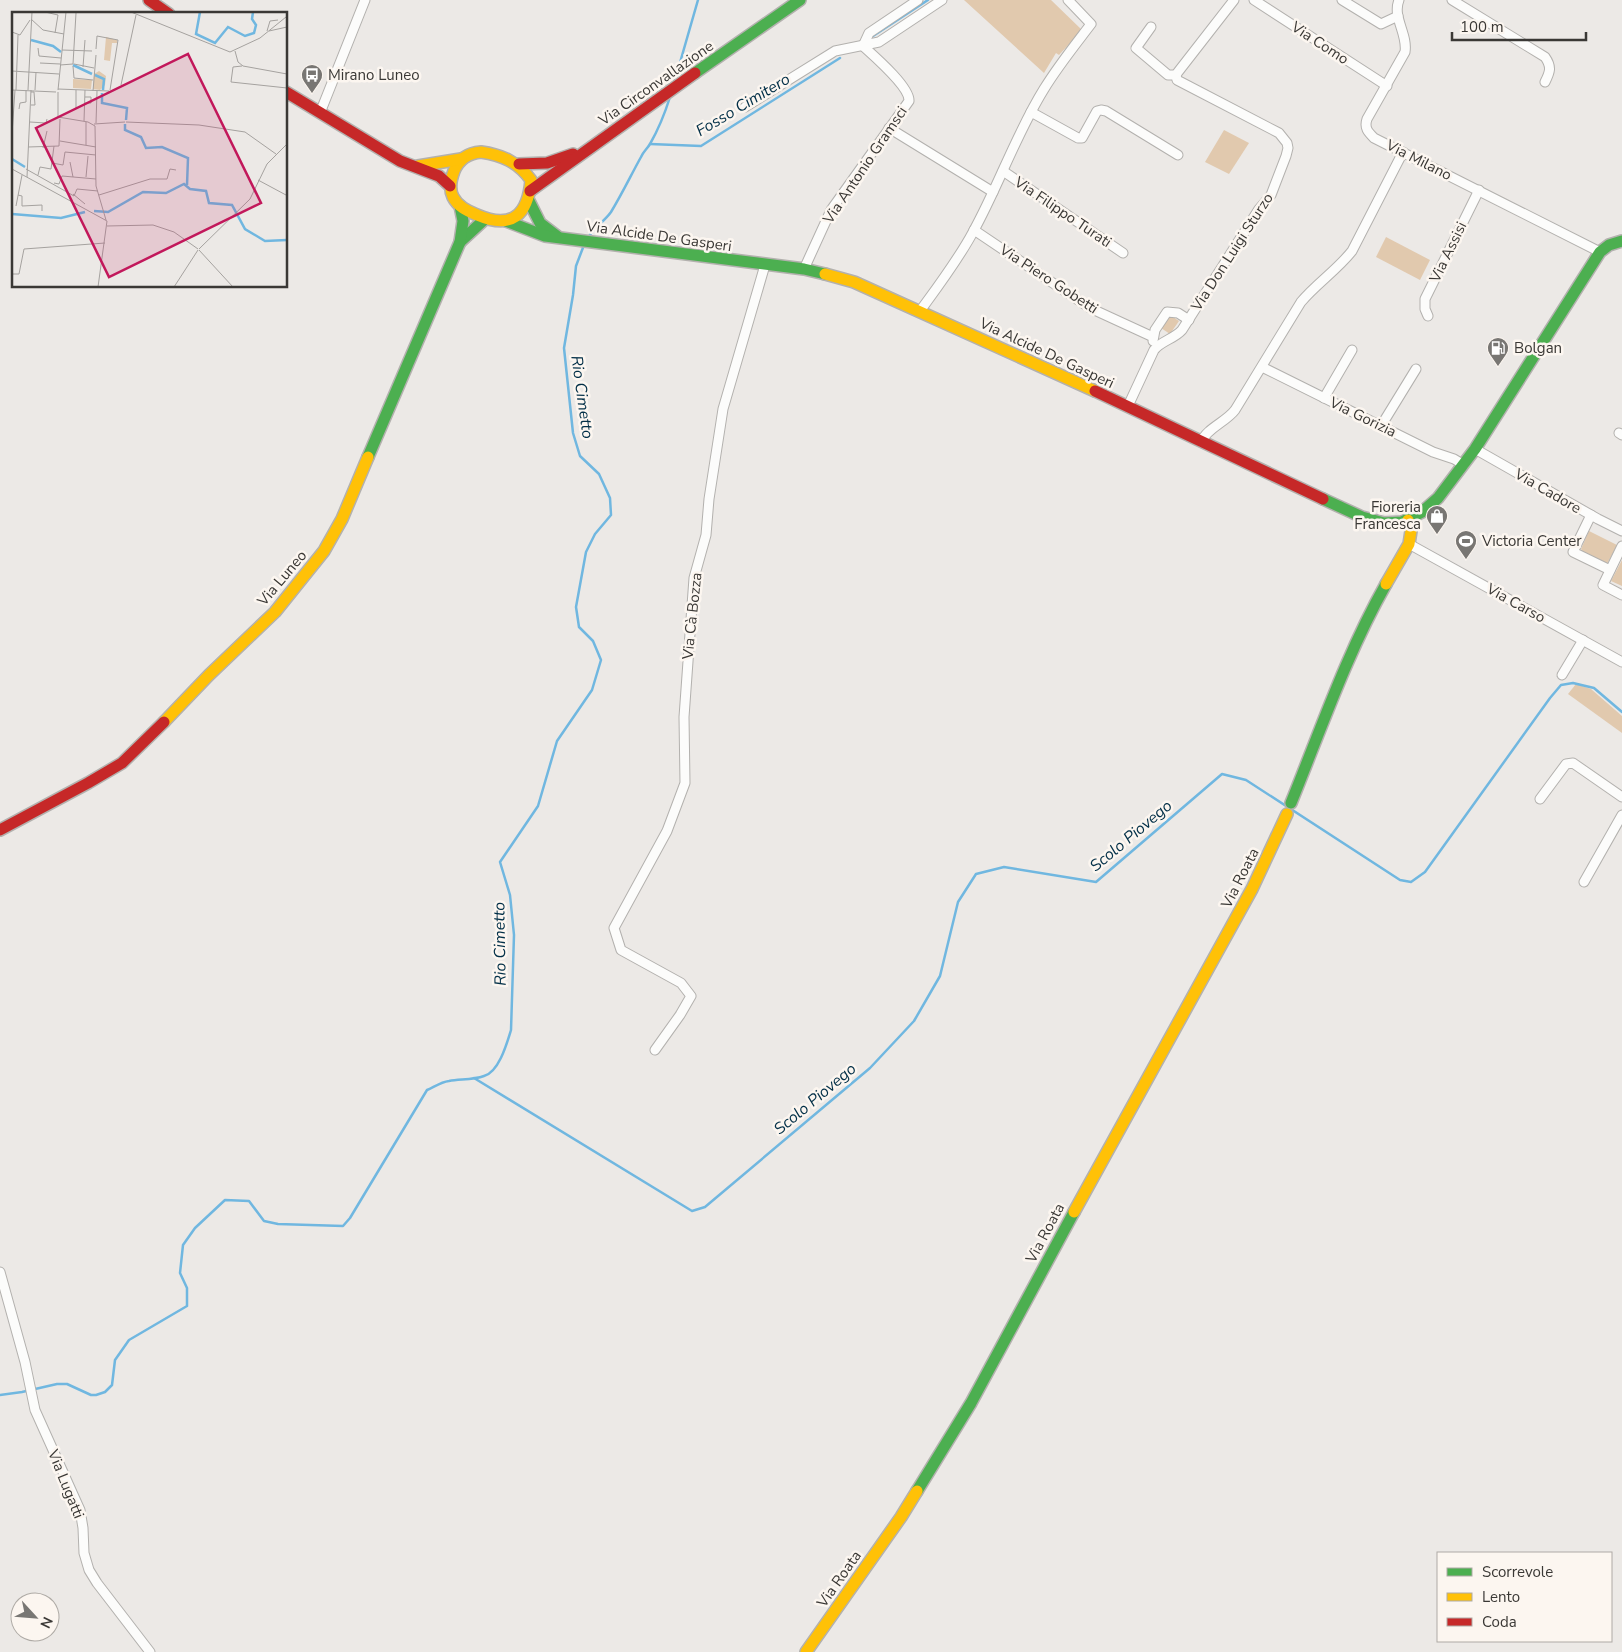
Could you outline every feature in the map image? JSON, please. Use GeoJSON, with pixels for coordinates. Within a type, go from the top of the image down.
{"type":"FeatureCollection","features":[{"type":"Feature","properties":{"kind":"street"},"geometry":{"type":"LineString","coordinates":[[149,0],[166,12]]}},
{"type":"Feature","properties":{"kind":"street"},"geometry":{"type":"LineString","coordinates":[[320,112],[364,0]]}},
{"type":"Feature","properties":{"kind":"street","name":"Via Circonvallazione"},"geometry":{"type":"LineString","coordinates":[[529,196],[596,143],[800,0]]}},
{"type":"Feature","properties":{"kind":"street"},"geometry":{"type":"LineString","coordinates":[[863,46],[869,33],[918,0]]}},
{"type":"Feature","properties":{"kind":"street"},"geometry":{"type":"LineString","coordinates":[[745,107],[835,51],[879,42],[942,0]]}},
{"type":"Feature","properties":{"kind":"street","name":"Via Filippo Turati"},"geometry":{"type":"LineString","coordinates":[[920,311],[958,259],[1032,112],[1058,68],[1091,24],[1068,0]]}},
{"type":"Feature","properties":{"kind":"street"},"geometry":{"type":"LineString","coordinates":[[1151,27],[1136,48],[1168,75],[1176,75],[1234,0]]}},
{"type":"Feature","properties":{"kind":"street","name":"Via Como"},"geometry":{"type":"LineString","coordinates":[[1254,0],[1386,86]]}},
{"type":"Feature","properties":{"kind":"street"},"geometry":{"type":"LineString","coordinates":[[1342,0],[1381,24],[1398,16]]}},
{"type":"Feature","properties":{"kind":"street","name":"Via Milano"},"geometry":{"type":"LineString","coordinates":[[1399,0],[1396,9],[1405,42],[1405,52],[1367,119],[1366,128],[1374,138],[1600,252]]}},
{"type":"Feature","properties":{"kind":"street"},"geometry":{"type":"LineString","coordinates":[[1452,0],[1545,58],[1550,68],[1550,73],[1545,82]]}},
{"type":"Feature","properties":{"kind":"street","name":"Via Antonio Gramsci"},"geometry":{"type":"LineString","coordinates":[[804,269],[831,210],[906,106],[909,97],[886,67],[863,46]]}},
{"type":"Feature","properties":{"kind":"street","name":"Via Don Luigi Sturzo"},"geometry":{"type":"LineString","coordinates":[[1156,347],[1178,334],[1189,320],[1259,209],[1270,195],[1288,148],[1285,139],[1279,133],[1180,82],[1177,80],[1176,75]]}},
{"type":"Feature","properties":{"kind":"street"},"geometry":{"type":"LineString","coordinates":[[288,93],[400,161],[439,176],[450,186]]}},
{"type":"Feature","properties":{"kind":"street"},"geometry":{"type":"LineString","coordinates":[[1032,112],[1078,138],[1082,138],[1097,111],[1106,111],[1178,155]]}},
{"type":"Feature","properties":{"kind":"street"},"geometry":{"type":"LineString","coordinates":[[889,128],[993,192]]}},
{"type":"Feature","properties":{"kind":"street"},"geometry":{"type":"LineString","coordinates":[[416,166],[461,159],[471,153],[481,152],[491,153],[519,164],[531,166],[557,161],[596,143]]}},
{"type":"Feature","properties":{"kind":"street"},"geometry":{"type":"LineString","coordinates":[[1201,442],[1204,436],[1231,415],[1301,302],[1352,251],[1403,152]]}},
{"type":"Feature","properties":{"kind":"street"},"geometry":{"type":"LineString","coordinates":[[461,159],[453,172],[450,186],[453,198],[460,206],[485,219],[501,222],[519,215],[529,196],[530,180],[519,164]]}},
{"type":"Feature","properties":{"kind":"street","name":"Via Filippo Turati"},"geometry":{"type":"LineString","coordinates":[[1003,171],[1123,253]]}},
{"type":"Feature","properties":{"kind":"street","name":"Via Assisi"},"geometry":{"type":"LineString","coordinates":[[1428,316],[1425,309],[1425,299],[1479,190]]}},
{"type":"Feature","properties":{"kind":"street"},"geometry":{"type":"LineString","coordinates":[[529,196],[540,223],[562,238]]}},
{"type":"Feature","properties":{"kind":"street"},"geometry":{"type":"LineString","coordinates":[[460,206],[463,221],[460,242]]}},
{"type":"Feature","properties":{"kind":"street"},"geometry":{"type":"LineString","coordinates":[[460,242],[485,219]]}},
{"type":"Feature","properties":{"kind":"street","name":"Via Alcide De Gasperi"},"geometry":{"type":"LineString","coordinates":[[506,221],[545,236],[804,269],[854,282],[1128,406],[1362,517],[1384,523],[1408,520],[1422,512],[1430,506],[1464,465],[1600,252]]}},
{"type":"Feature","properties":{"kind":"street","name":"Via Piero Gobetti"},"geometry":{"type":"LineString","coordinates":[[974,230],[1090,308],[1153,337]]}},
{"type":"Feature","properties":{"kind":"street"},"geometry":{"type":"LineString","coordinates":[[1600,252],[1609,245],[1622,241]]}},
{"type":"Feature","properties":{"kind":"street","name":"Via Luneo"},"geometry":{"type":"LineString","coordinates":[[0,830],[122,763],[209,674],[275,612],[324,551],[346,510],[460,242]]}},
{"type":"Feature","properties":{"kind":"street","name":"Via Cà Bozza"},"geometry":{"type":"LineString","coordinates":[[655,1050],[691,996],[681,983],[621,950],[614,928],[667,831],[685,783],[684,717],[694,578],[706,535],[709,499],[723,409],[765,265]]}},
{"type":"Feature","properties":{"kind":"street","name":"Via Don Luigi Sturzo"},"geometry":{"type":"LineString","coordinates":[[1153,337],[1157,325],[1167,312],[1178,313],[1189,320]]}},
{"type":"Feature","properties":{"kind":"street"},"geometry":{"type":"LineString","coordinates":[[1128,406],[1156,347],[1153,337]]}},
{"type":"Feature","properties":{"kind":"street"},"geometry":{"type":"LineString","coordinates":[[1324,398],[1352,350]]}},
{"type":"Feature","properties":{"kind":"street","name":"Via Gorizia"},"geometry":{"type":"LineString","coordinates":[[1262,367],[1433,452],[1454,459],[1464,465]]}},
{"type":"Feature","properties":{"kind":"street"},"geometry":{"type":"LineString","coordinates":[[1381,426],[1416,369]]}},
{"type":"Feature","properties":{"kind":"street","name":"Via Cadore"},"geometry":{"type":"LineString","coordinates":[[1475,449],[1622,531]]}},
{"type":"Feature","properties":{"kind":"street"},"geometry":{"type":"LineString","coordinates":[[1591,515],[1573,552],[1610,570]]}},
{"type":"Feature","properties":{"kind":"street"},"geometry":{"type":"LineString","coordinates":[[1408,520],[1412,531],[1409,544]]}},
{"type":"Feature","properties":{"kind":"street","name":"Via Carso"},"geometry":{"type":"LineString","coordinates":[[1409,544],[1622,662]]}},
{"type":"Feature","properties":{"kind":"street","name":"Via Roata"},"geometry":{"type":"LineString","coordinates":[[806,1652],[901,1516],[971,1403],[1054,1247],[1252,889],[1275,842],[1349,660],[1370,614],[1409,544]]}},
{"type":"Feature","properties":{"kind":"street"},"geometry":{"type":"LineString","coordinates":[[1622,546],[1603,585],[1622,595]]}},
{"type":"Feature","properties":{"kind":"street"},"geometry":{"type":"LineString","coordinates":[[1562,675],[1583,640]]}},
{"type":"Feature","properties":{"kind":"street"},"geometry":{"type":"LineString","coordinates":[[1540,799],[1569,762],[1622,797]]}},
{"type":"Feature","properties":{"kind":"street"},"geometry":{"type":"LineString","coordinates":[[1584,882],[1622,815]]}},
{"type":"Feature","properties":{"kind":"street","name":"Via Lugatti"},"geometry":{"type":"LineString","coordinates":[[0,1272],[30,1390],[45,1434],[80,1510],[84,1553],[89,1570],[150,1652]]}},
{"type":"Feature","properties":{"kind":"shaded area"},"geometry":{"type":"Polygon","coordinates":[[[964,0],[1051,0],[1082,30],[1059,55],[1056,53],[1044,73],[964,0]]]}},
{"type":"Feature","properties":{"kind":"shaded area"},"geometry":{"type":"Polygon","coordinates":[[[1224,130],[1249,143],[1229,174],[1205,162],[1224,130]]]}},
{"type":"Feature","properties":{"kind":"shaded area"},"geometry":{"type":"Polygon","coordinates":[[[1386,237],[1430,260],[1420,280],[1376,257],[1386,237]]]}},
{"type":"Feature","properties":{"kind":"shaded area"},"geometry":{"type":"Polygon","coordinates":[[[1170,315],[1179,321],[1170,334],[1161,328],[1170,315]]]}},
{"type":"Feature","properties":{"kind":"shaded area"},"geometry":{"type":"Polygon","coordinates":[[[1589,531],[1617,545],[1607,564],[1584,553],[1581,549],[1589,531]]]}},
{"type":"Feature","properties":{"kind":"shaded area"},"geometry":{"type":"Polygon","coordinates":[[[1622,560],[1622,586],[1611,581],[1622,560]]]}},
{"type":"Feature","properties":{"kind":"shaded area"},"geometry":{"type":"Polygon","coordinates":[[[1576,684],[1591,689],[1622,716],[1622,733],[1568,694],[1576,684]]]}},
{"type":"Feature","properties":{"kind":"waterway","name":"Rio Cimetto"},"geometry":{"type":"LineString","coordinates":[[675,80],[698,0]]}},
{"type":"Feature","properties":{"kind":"waterway","name":"Fosso Cimitero"},"geometry":{"type":"LineString","coordinates":[[873,36],[928,0]]}},
{"type":"Feature","properties":{"kind":"waterway","name":"Fosso Cimitero"},"geometry":{"type":"LineString","coordinates":[[650,144],[701,146],[840,58]]}},
{"type":"Feature","properties":{"kind":"waterway","name":"Rio Cimetto"},"geometry":{"type":"LineString","coordinates":[[588,238],[608,216],[615,205],[642,155],[653,139],[670,97]]}},
{"type":"Feature","properties":{"kind":"waterway","name":"Rio Cimetto"},"geometry":{"type":"LineString","coordinates":[[0,1395],[57,1384],[67,1384],[91,1395],[105,1392],[112,1385],[115,1360],[129,1340],[187,1306],[187,1288],[180,1273],[183,1245],[195,1228],[225,1200],[249,1201],[264,1221],[278,1224],[343,1226],[350,1218],[427,1090],[440,1083],[484,1076],[494,1069],[502,1056],[511,1030],[514,935],[510,895],[500,862],[538,806],[557,741],[592,690],[601,660],[593,641],[579,627],[576,607],[586,552],[595,534],[611,515],[610,498],[599,474],[580,456],[573,433],[564,348],[576,266],[584,245]]}},
{"type":"Feature","properties":{"kind":"waterway","name":"Scolo Piovego"},"geometry":{"type":"LineString","coordinates":[[474,1078],[692,1211],[705,1207],[870,1068],[914,1021],[940,976],[958,902],[976,874],[1004,867],[1096,882],[1222,774],[1246,780],[1400,880],[1411,882],[1425,872],[1561,685],[1573,683],[1594,688],[1622,712]]}},
{"type":"Feature","properties":{"kind":"traffic: fast"},"geometry":{"type":"LineString","coordinates":[[695,73],[800,0]]}},
{"type":"Feature","properties":{"kind":"traffic: fast"},"geometry":{"type":"LineString","coordinates":[[529,201],[540,223],[557,236]]}},
{"type":"Feature","properties":{"kind":"traffic: fast"},"geometry":{"type":"LineString","coordinates":[[368,457],[460,242],[463,221],[460,206]]}},
{"type":"Feature","properties":{"kind":"traffic: fast"},"geometry":{"type":"LineString","coordinates":[[460,242],[485,219]]}},
{"type":"Feature","properties":{"kind":"traffic: fast"},"geometry":{"type":"LineString","coordinates":[[506,221],[545,236],[804,269],[825,274]]}},
{"type":"Feature","properties":{"kind":"traffic: fast"},"geometry":{"type":"LineString","coordinates":[[1323,499],[1362,517],[1384,523],[1402,522],[1422,512],[1438,498],[1475,449],[1600,252],[1609,245],[1622,241]]}},
{"type":"Feature","properties":{"kind":"traffic: fast"},"geometry":{"type":"LineString","coordinates":[[1291,803],[1347,664],[1386,584]]}},
{"type":"Feature","properties":{"kind":"traffic: fast"},"geometry":{"type":"LineString","coordinates":[[917,1491],[971,1403],[1074,1212]]}},
{"type":"Feature","properties":{"kind":"traffic: slow"},"geometry":{"type":"LineString","coordinates":[[481,152],[509,160],[521,168],[531,180],[529,192],[522,210],[509,220],[500,221],[477,215],[460,206],[453,197],[451,184],[456,167],[465,157],[481,152]]}},
{"type":"Feature","properties":{"kind":"traffic: slow"},"geometry":{"type":"LineString","coordinates":[[418,166],[461,159]]}},
{"type":"Feature","properties":{"kind":"traffic: slow"},"geometry":{"type":"LineString","coordinates":[[825,274],[854,282],[1095,391]]}},
{"type":"Feature","properties":{"kind":"traffic: slow"},"geometry":{"type":"LineString","coordinates":[[164,722],[209,675],[275,612],[324,551],[342,519],[368,457]]}},
{"type":"Feature","properties":{"kind":"traffic: slow"},"geometry":{"type":"LineString","coordinates":[[1386,584],[1409,544],[1411,531],[1408,520]]}},
{"type":"Feature","properties":{"kind":"traffic: slow"},"geometry":{"type":"LineString","coordinates":[[1074,1212],[1252,889],[1287,814]]}},
{"type":"Feature","properties":{"kind":"traffic: slow"},"geometry":{"type":"LineString","coordinates":[[806,1652],[901,1517],[917,1491]]}},
{"type":"Feature","properties":{"kind":"traffic: jam"},"geometry":{"type":"LineString","coordinates":[[149,0],[166,12]]}},
{"type":"Feature","properties":{"kind":"traffic: jam"},"geometry":{"type":"LineString","coordinates":[[530,191],[695,73]]}},
{"type":"Feature","properties":{"kind":"traffic: jam"},"geometry":{"type":"LineString","coordinates":[[288,93],[400,161],[439,176],[450,186]]}},
{"type":"Feature","properties":{"kind":"traffic: jam"},"geometry":{"type":"LineString","coordinates":[[519,164],[547,163],[573,154]]}},
{"type":"Feature","properties":{"kind":"traffic: jam"},"geometry":{"type":"LineString","coordinates":[[1095,391],[1323,499]]}},
{"type":"Feature","properties":{"kind":"traffic: jam"},"geometry":{"type":"LineString","coordinates":[[0,830],[122,763],[164,722]]}},
{"type":"Feature","properties":{"kind":"place","name":"Mirano Luneo"},"geometry":{"type":"Point","coordinates":[312,94]}},
{"type":"Feature","properties":{"kind":"place","name":"Bolgan"},"geometry":{"type":"Point","coordinates":[1498,367]}},
{"type":"Feature","properties":{"kind":"place","name":"Fioreria Francesca"},"geometry":{"type":"Point","coordinates":[1437,535]}},
{"type":"Feature","properties":{"kind":"place","name":"Victoria Center"},"geometry":{"type":"Point","coordinates":[1466,560]}}]}
